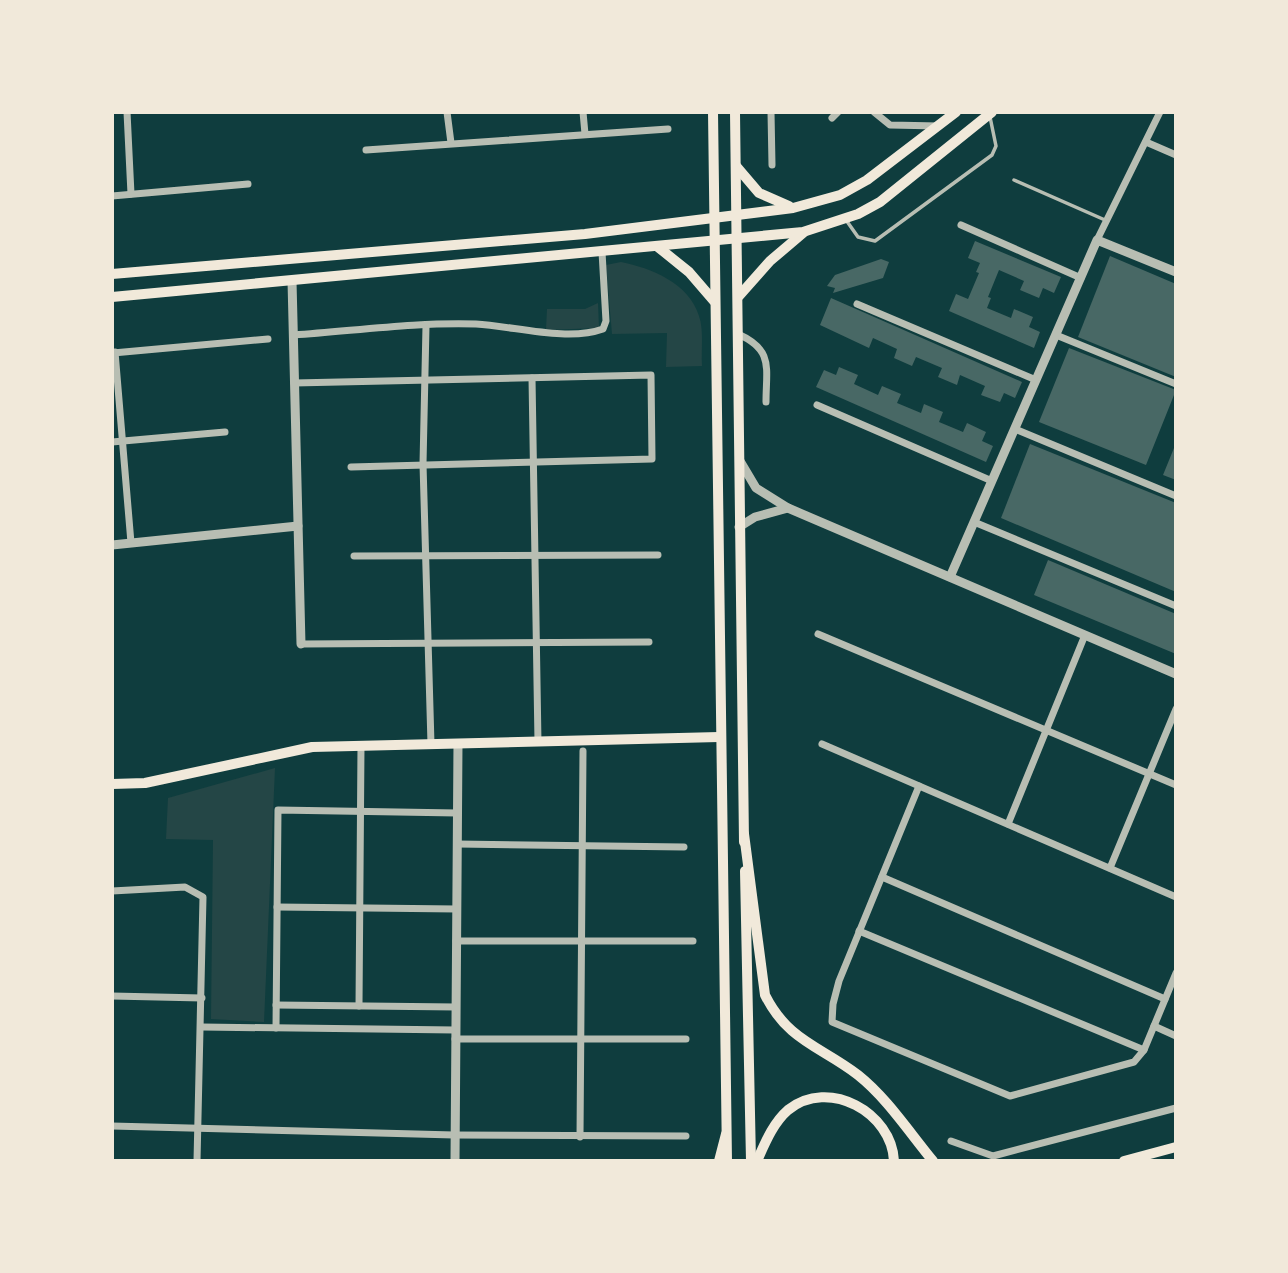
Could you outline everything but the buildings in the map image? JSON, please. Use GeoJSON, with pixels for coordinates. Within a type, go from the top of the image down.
{"type":"FeatureCollection","features":[{"type":"Feature","properties":{"kind":"main road"},"geometry":{"type":"LineString","coordinates":[[713,112],[719,737],[726,960],[727,1161]]}},
{"type":"Feature","properties":{"kind":"main road"},"geometry":{"type":"LineString","coordinates":[[735,112],[744,834],[754,1161]]}},
{"type":"Feature","properties":{"kind":"main road"},"geometry":{"type":"LineString","coordinates":[[112,274],[585,233],[793,208],[840,195],[867,180],[956,112]]}},
{"type":"Feature","properties":{"kind":"main road"},"geometry":{"type":"LineString","coordinates":[[112,297],[803,232],[845,219],[891,195],[990,113]]}},
{"type":"Feature","properties":{"kind":"main road"},"geometry":{"type":"LineString","coordinates":[[736,166],[759,192],[793,208]]}},
{"type":"Feature","properties":{"kind":"main road"},"geometry":{"type":"LineString","coordinates":[[738,296],[770,261],[803,232]]}},
{"type":"Feature","properties":{"kind":"main road"},"geometry":{"type":"LineString","coordinates":[[658,247],[689,272],[714,301]]}},
{"type":"Feature","properties":{"kind":"main road"},"geometry":{"type":"LineString","coordinates":[[112,784],[145,783],[290,750],[719,737]]}},
{"type":"Feature","properties":{"kind":"main road"},"geometry":{"type":"LineString","coordinates":[[744,834],[765,995],[772,1009],[798,1039],[836,1060],[873,1088],[933,1161]]}},
{"type":"Feature","properties":{"kind":"main road"},"geometry":{"type":"LineString","coordinates":[[754,1161],[781,1118],[802,1102],[820,1097],[848,1102],[873,1115],[889,1139],[894,1161]]}},
{"type":"Feature","properties":{"kind":"main road"},"geometry":{"type":"LineString","coordinates":[[719,1161],[726,1135]]}},
{"type":"Feature","properties":{"kind":"main road"},"geometry":{"type":"LineString","coordinates":[[1124,1161],[1176,1147]]}},
{"type":"Feature","properties":{"kind":"street"},"geometry":{"type":"LineString","coordinates":[[127,112],[131,194]]}},
{"type":"Feature","properties":{"kind":"street"},"geometry":{"type":"LineString","coordinates":[[447,112],[451,143]]}},
{"type":"Feature","properties":{"kind":"street"},"geometry":{"type":"LineString","coordinates":[[583,112],[585,134]]}},
{"type":"Feature","properties":{"kind":"street"},"geometry":{"type":"LineString","coordinates":[[771,112],[772,165]]}},
{"type":"Feature","properties":{"kind":"street"},"geometry":{"type":"LineString","coordinates":[[874,112],[890,125],[898,127],[940,126]]}},
{"type":"Feature","properties":{"kind":"street"},"geometry":{"type":"LineString","coordinates":[[950,577],[1106,220],[1160,112]]}},
{"type":"Feature","properties":{"kind":"street"},"geometry":{"type":"LineString","coordinates":[[366,150],[668,129]]}},
{"type":"Feature","properties":{"kind":"street"},"geometry":{"type":"LineString","coordinates":[[1146,142],[1176,155]]}},
{"type":"Feature","properties":{"kind":"street"},"geometry":{"type":"LineString","coordinates":[[112,196],[248,184]]}},
{"type":"Feature","properties":{"kind":"street"},"geometry":{"type":"LineString","coordinates":[[961,225],[1081,278]]}},
{"type":"Feature","properties":{"kind":"street"},"geometry":{"type":"LineString","coordinates":[[1097,240],[1176,272]]}},
{"type":"Feature","properties":{"kind":"street"},"geometry":{"type":"LineString","coordinates":[[294,335],[426,326],[518,327],[551,333],[603,329],[606,321],[602,252]]}},
{"type":"Feature","properties":{"kind":"street"},"geometry":{"type":"LineString","coordinates":[[292,281],[302,644],[649,642]]}},
{"type":"Feature","properties":{"kind":"street"},"geometry":{"type":"LineString","coordinates":[[857,303],[1036,380]]}},
{"type":"Feature","properties":{"kind":"street"},"geometry":{"type":"LineString","coordinates":[[426,326],[423,464],[431,744]]}},
{"type":"Feature","properties":{"kind":"street"},"geometry":{"type":"LineString","coordinates":[[738,334],[758,342],[766,358],[766,402]]}},
{"type":"Feature","properties":{"kind":"street"},"geometry":{"type":"LineString","coordinates":[[1056,335],[1176,384]]}},
{"type":"Feature","properties":{"kind":"street"},"geometry":{"type":"LineString","coordinates":[[131,543],[114,353],[268,339]]}},
{"type":"Feature","properties":{"kind":"street"},"geometry":{"type":"LineString","coordinates":[[295,383],[651,375],[652,459],[351,467]]}},
{"type":"Feature","properties":{"kind":"street"},"geometry":{"type":"LineString","coordinates":[[532,378],[538,742]]}},
{"type":"Feature","properties":{"kind":"street"},"geometry":{"type":"LineString","coordinates":[[817,405],[992,481]]}},
{"type":"Feature","properties":{"kind":"street"},"geometry":{"type":"LineString","coordinates":[[1015,429],[1176,496]]}},
{"type":"Feature","properties":{"kind":"street"},"geometry":{"type":"LineString","coordinates":[[112,442],[225,432]]}},
{"type":"Feature","properties":{"kind":"street"},"geometry":{"type":"LineString","coordinates":[[738,458],[756,488],[788,508],[1176,674]]}},
{"type":"Feature","properties":{"kind":"street"},"geometry":{"type":"LineString","coordinates":[[740,527],[755,517],[788,508]]}},
{"type":"Feature","properties":{"kind":"street"},"geometry":{"type":"LineString","coordinates":[[974,522],[1176,606]]}},
{"type":"Feature","properties":{"kind":"street"},"geometry":{"type":"LineString","coordinates":[[112,545],[298,526]]}},
{"type":"Feature","properties":{"kind":"street"},"geometry":{"type":"LineString","coordinates":[[354,556],[657,555]]}},
{"type":"Feature","properties":{"kind":"street"},"geometry":{"type":"LineString","coordinates":[[818,634],[1176,785]]}},
{"type":"Feature","properties":{"kind":"street"},"geometry":{"type":"LineString","coordinates":[[1008,824],[1085,635]]}},
{"type":"Feature","properties":{"kind":"street"},"geometry":{"type":"LineString","coordinates":[[1110,868],[1176,709]]}},
{"type":"Feature","properties":{"kind":"street"},"geometry":{"type":"LineString","coordinates":[[455,1161],[458,744]]}},
{"type":"Feature","properties":{"kind":"street"},"geometry":{"type":"LineString","coordinates":[[822,744],[1176,897]]}},
{"type":"Feature","properties":{"kind":"street"},"geometry":{"type":"LineString","coordinates":[[359,1006],[362,746]]}},
{"type":"Feature","properties":{"kind":"street"},"geometry":{"type":"LineString","coordinates":[[580,1137],[583,751]]}},
{"type":"Feature","properties":{"kind":"street"},"geometry":{"type":"LineString","coordinates":[[919,786],[839,981],[833,1003],[832,1022],[1010,1096],[1134,1062],[1144,1050],[1176,974]]}},
{"type":"Feature","properties":{"kind":"street"},"geometry":{"type":"LineString","coordinates":[[276,1028],[278,810],[457,813]]}},
{"type":"Feature","properties":{"kind":"street"},"geometry":{"type":"LineString","coordinates":[[457,844],[684,847]]}},
{"type":"Feature","properties":{"kind":"street"},"geometry":{"type":"LineString","coordinates":[[881,877],[1165,999]]}},
{"type":"Feature","properties":{"kind":"street"},"geometry":{"type":"LineString","coordinates":[[112,891],[185,887],[203,897],[197,1161]]}},
{"type":"Feature","properties":{"kind":"street"},"geometry":{"type":"LineString","coordinates":[[277,906],[457,909]]}},
{"type":"Feature","properties":{"kind":"street"},"geometry":{"type":"LineString","coordinates":[[859,931],[1144,1050]]}},
{"type":"Feature","properties":{"kind":"street"},"geometry":{"type":"LineString","coordinates":[[456,941],[693,941]]}},
{"type":"Feature","properties":{"kind":"street"},"geometry":{"type":"LineString","coordinates":[[112,996],[202,998]]}},
{"type":"Feature","properties":{"kind":"street"},"geometry":{"type":"LineString","coordinates":[[276,1005],[456,1007]]}},
{"type":"Feature","properties":{"kind":"street"},"geometry":{"type":"LineString","coordinates":[[1154,1026],[1176,1035]]}},
{"type":"Feature","properties":{"kind":"street"},"geometry":{"type":"LineString","coordinates":[[202,1027],[581,1041],[686,1039]]}},
{"type":"Feature","properties":{"kind":"street"},"geometry":{"type":"LineString","coordinates":[[951,1141],[993,1156],[1176,1108]]}},
{"type":"Feature","properties":{"kind":"street"},"geometry":{"type":"LineString","coordinates":[[112,1126],[454,1135],[686,1136]]}},
{"type":"Feature","properties":{"kind":"lane"},"geometry":{"type":"LineString","coordinates":[[845,219],[858,237],[875,241],[992,155],[996,146],[990,113]]}},
{"type":"Feature","properties":{"kind":"lane"},"geometry":{"type":"LineString","coordinates":[[1014,180],[1106,220]]}},
{"type":"Feature","properties":{"kind":"shaded area"},"geometry":{"type":"Polygon","coordinates":[[[621,262],[656,273],[687,294],[701,322],[702,366],[666,367],[667,333],[612,334],[606,265],[621,262]]]}},
{"type":"Feature","properties":{"kind":"shaded area"},"geometry":{"type":"Polygon","coordinates":[[[598,303],[599,328],[546,330],[547,309],[585,309],[598,303]]]}},
{"type":"Feature","properties":{"kind":"shaded area"},"geometry":{"type":"Polygon","coordinates":[[[275,768],[264,1022],[211,1019],[213,840],[166,839],[168,798],[275,768]]]}}]}
